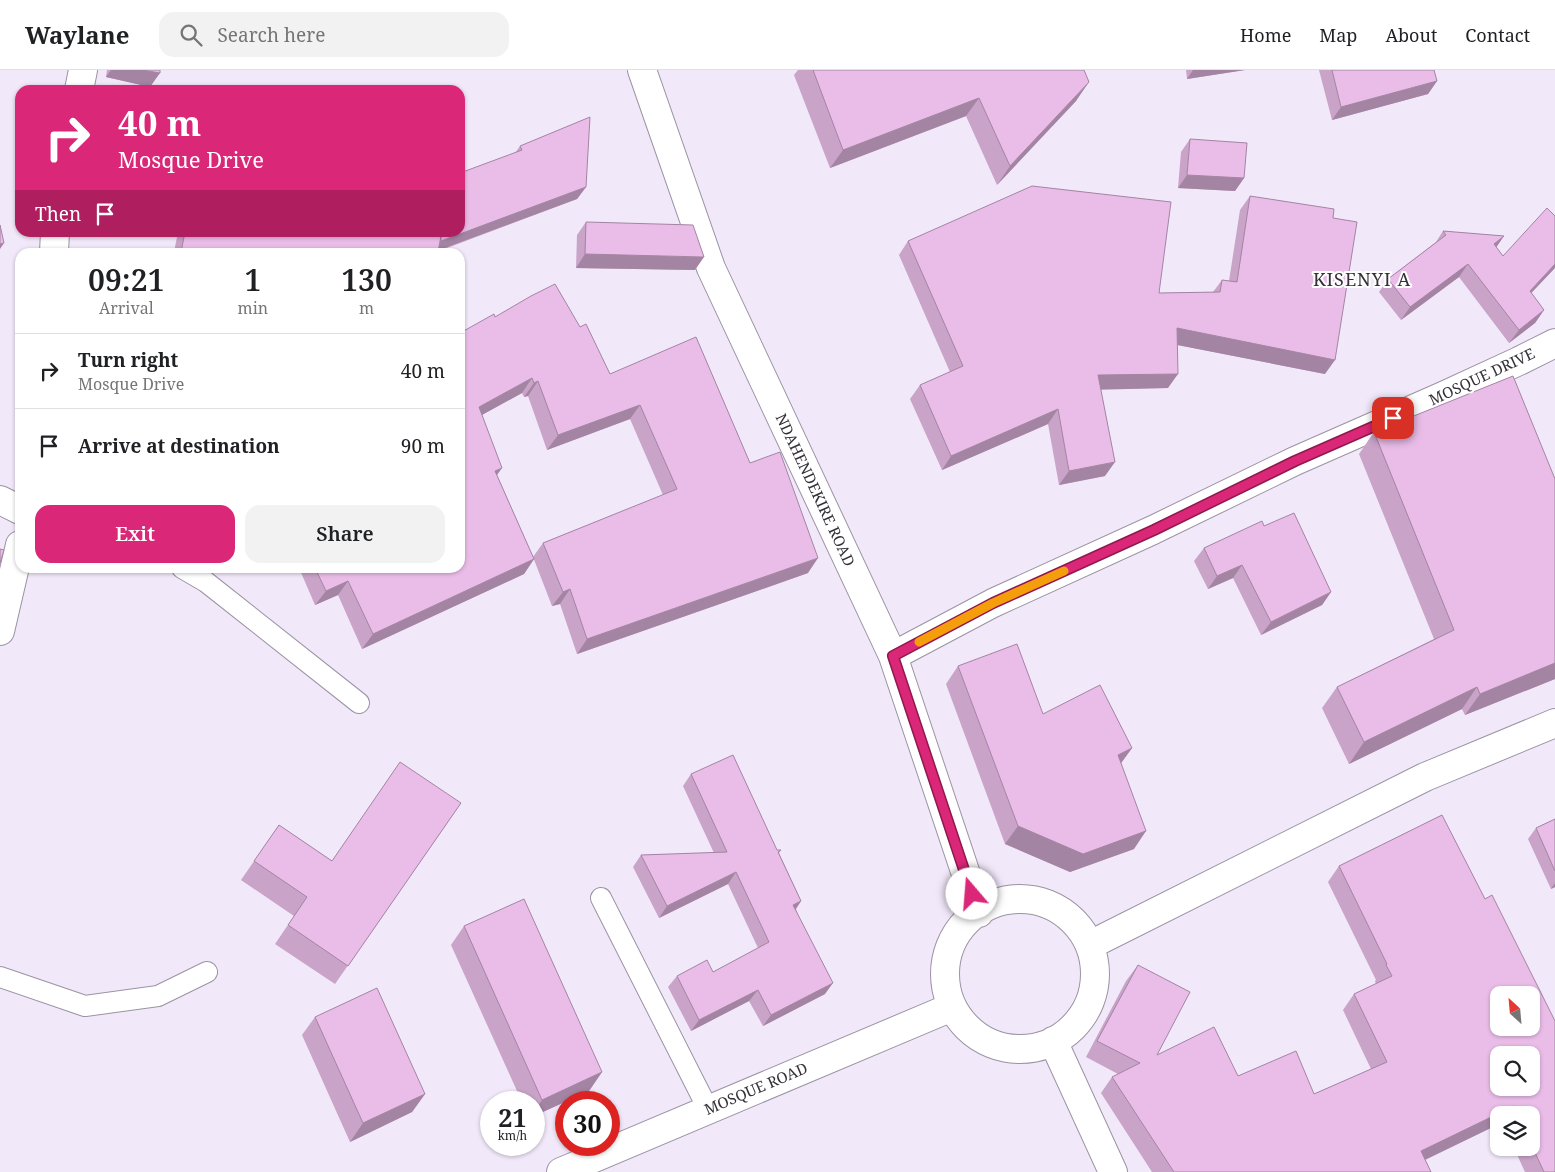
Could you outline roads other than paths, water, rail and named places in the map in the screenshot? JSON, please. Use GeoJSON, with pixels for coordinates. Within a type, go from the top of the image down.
{"type":"FeatureCollection","features":[{"type":"Feature","properties":{"kind":"street"},"geometry":{"type":"LineString","coordinates":[[80,85],[83,70]]}},
{"type":"Feature","properties":{"kind":"street","name":"NDAHENDEKIRE ROAD"},"geometry":{"type":"LineString","coordinates":[[642,70],[711,268],[893,656],[979,913]]}},
{"type":"Feature","properties":{"kind":"street","name":"MOSQUE DRIVE"},"geometry":{"type":"LineString","coordinates":[[893,656],[993,603],[1154,530],[1295,461],[1451,392],[1555,342]]}},
{"type":"Feature","properties":{"kind":"street"},"geometry":{"type":"LineString","coordinates":[[0,500],[15,508]]}},
{"type":"Feature","properties":{"kind":"street"},"geometry":{"type":"LineString","coordinates":[[0,631],[15,566]]}},
{"type":"Feature","properties":{"kind":"street"},"geometry":{"type":"LineString","coordinates":[[1090,945],[1425,777],[1555,723]]}},
{"type":"Feature","properties":{"kind":"street"},"geometry":{"type":"LineString","coordinates":[[1007,900],[1032,900],[1056,908],[1076,923],[1090,945],[1095,967],[1094,989],[1086,1010],[1072,1028],[1053,1041],[1030,1049],[1007,1048],[984,1040],[965,1026],[952,1007],[945,985],[945,962],[952,941],[965,922],[979,913],[1007,900]]}},
{"type":"Feature","properties":{"kind":"street","name":"MOSQUE ROAD"},"geometry":{"type":"LineString","coordinates":[[561,1172],[952,1007]]}},
{"type":"Feature","properties":{"kind":"street"},"geometry":{"type":"LineString","coordinates":[[1053,1041],[1113,1172]]}},
{"type":"Feature","properties":{"kind":"lane"},"geometry":{"type":"LineString","coordinates":[[191,573],[206,582],[359,703]]}},
{"type":"Feature","properties":{"kind":"lane"},"geometry":{"type":"LineString","coordinates":[[600,898],[708,1109]]}},
{"type":"Feature","properties":{"kind":"lane"},"geometry":{"type":"LineString","coordinates":[[0,977],[85,1006],[158,996],[206,972]]}},
{"type":"Feature","properties":{"kind":"district","name":"KISENYI A"},"geometry":{"type":"Point","coordinates":[1362,280]}}]}
